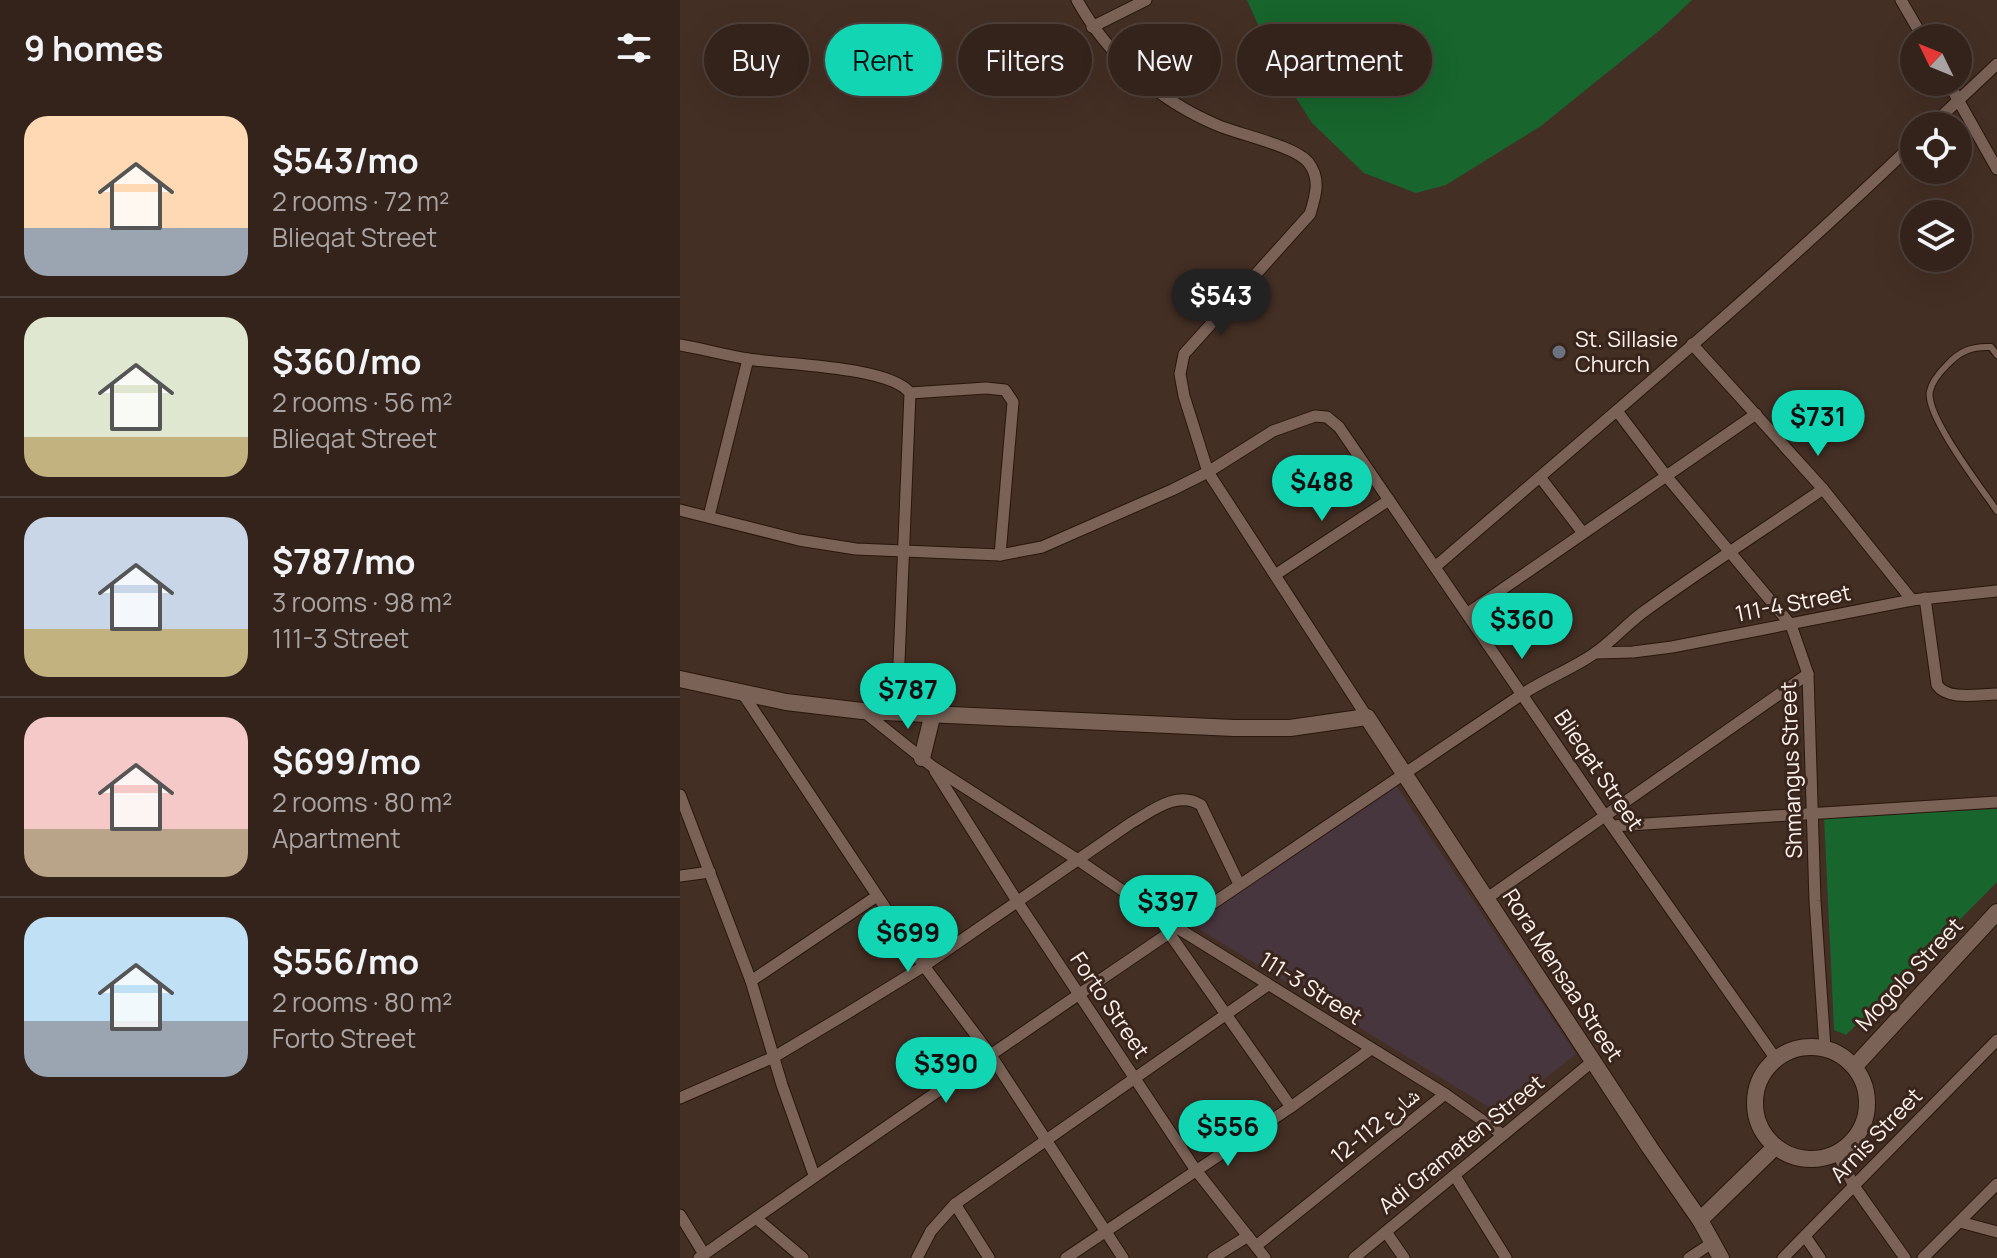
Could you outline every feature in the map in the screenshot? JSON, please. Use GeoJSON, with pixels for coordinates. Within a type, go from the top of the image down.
{"type":"FeatureCollection","features":[{"type":"Feature","properties":{"kind":"main road"},"geometry":{"type":"LineString","coordinates":[[680,679],[786,702],[862,711],[1262,728],[1316,726],[1367,717]]}},
{"type":"Feature","properties":{"kind":"main road"},"geometry":{"type":"LineString","coordinates":[[927,762],[933,713]]}},
{"type":"Feature","properties":{"kind":"main road","name":"Rora Mensaa Street"},"geometry":{"type":"LineString","coordinates":[[1367,717],[1700,1220],[1716,1251]]}},
{"type":"Feature","properties":{"kind":"main road","name":"Mogolo Street"},"geometry":{"type":"LineString","coordinates":[[1855,1066],[1997,912]]}},
{"type":"Feature","properties":{"kind":"main road"},"geometry":{"type":"LineString","coordinates":[[1825,1048],[1855,1066],[1867,1092],[1867,1111],[1862,1128],[1851,1143],[1821,1159],[1789,1155],[1775,1147],[1757,1119],[1755,1103],[1761,1079],[1776,1059],[1800,1049],[1825,1048]]}},
{"type":"Feature","properties":{"kind":"main road"},"geometry":{"type":"LineString","coordinates":[[1700,1220],[1775,1147]]}},
{"type":"Feature","properties":{"kind":"street"},"geometry":{"type":"LineString","coordinates":[[1077,0],[1090,24]]}},
{"type":"Feature","properties":{"kind":"street"},"geometry":{"type":"LineString","coordinates":[[1146,0],[1092,27],[1114,55],[1168,99],[1216,125],[1291,151],[1306,159],[1316,176],[1317,193],[1310,214],[1184,354],[1180,374],[1208,472],[1367,717]]}},
{"type":"Feature","properties":{"kind":"street"},"geometry":{"type":"LineString","coordinates":[[1901,0],[1915,24]]}},
{"type":"Feature","properties":{"kind":"street"},"geometry":{"type":"LineString","coordinates":[[1946,112],[1997,64]]}},
{"type":"Feature","properties":{"kind":"street"},"geometry":{"type":"LineString","coordinates":[[1956,96],[1997,169]]}},
{"type":"Feature","properties":{"kind":"street"},"geometry":{"type":"LineString","coordinates":[[1435,567],[1617,411],[1841,213],[1900,156]]}},
{"type":"Feature","properties":{"kind":"street"},"geometry":{"type":"LineString","coordinates":[[1692,344],[1823,489],[1912,600]]}},
{"type":"Feature","properties":{"kind":"street"},"geometry":{"type":"LineString","coordinates":[[680,345],[748,359],[869,374],[899,382],[910,393],[897,711]]}},
{"type":"Feature","properties":{"kind":"street"},"geometry":{"type":"LineString","coordinates":[[709,516],[748,359]]}},
{"type":"Feature","properties":{"kind":"street"},"geometry":{"type":"LineString","coordinates":[[910,393],[986,388],[1005,390],[1013,402],[1000,555]]}},
{"type":"Feature","properties":{"kind":"street","name":"Shmangus Street"},"geometry":{"type":"LineString","coordinates":[[1617,411],[1667,477],[1791,625],[1808,674],[1825,1048]]}},
{"type":"Feature","properties":{"kind":"street"},"geometry":{"type":"LineString","coordinates":[[1468,613],[1756,414]]}},
{"type":"Feature","properties":{"kind":"street","name":"Blieqat Street"},"geometry":{"type":"LineString","coordinates":[[1208,472],[1273,431],[1315,416],[1327,417],[1339,427],[1776,1059]]}},
{"type":"Feature","properties":{"kind":"street"},"geometry":{"type":"LineString","coordinates":[[680,510],[799,540],[856,549],[1000,555],[1042,547],[1208,472]]}},
{"type":"Feature","properties":{"kind":"street"},"geometry":{"type":"LineString","coordinates":[[1540,477],[1583,533]]}},
{"type":"Feature","properties":{"kind":"street"},"geometry":{"type":"LineString","coordinates":[[680,1215],[702,1256],[990,1054],[1079,997],[1239,884],[1522,693],[1596,653],[1641,614],[1823,489]]}},
{"type":"Feature","properties":{"kind":"street"},"geometry":{"type":"LineString","coordinates":[[1275,575],[1389,500]]}},
{"type":"Feature","properties":{"kind":"street","name":"111-4 Street"},"geometry":{"type":"LineString","coordinates":[[1596,653],[1672,647],[1912,600],[1997,591]]}},
{"type":"Feature","properties":{"kind":"street"},"geometry":{"type":"LineString","coordinates":[[1925,598],[1937,685],[1941,692],[1997,694]]}},
{"type":"Feature","properties":{"kind":"street"},"geometry":{"type":"LineString","coordinates":[[1486,899],[1609,821],[1808,674]]}},
{"type":"Feature","properties":{"kind":"street"},"geometry":{"type":"LineString","coordinates":[[743,694],[924,966],[990,1054],[1104,1234],[1123,1258]]}},
{"type":"Feature","properties":{"kind":"street","name":"111-3 Street"},"geometry":{"type":"LineString","coordinates":[[862,711],[927,762],[1078,860],[1172,930],[1445,1094],[1503,1135]]}},
{"type":"Feature","properties":{"kind":"street","name":"Forto Street"},"geometry":{"type":"LineString","coordinates":[[927,762],[1195,1169],[1265,1258]]}},
{"type":"Feature","properties":{"kind":"street"},"geometry":{"type":"LineString","coordinates":[[681,799],[751,981],[814,1175]]}},
{"type":"Feature","properties":{"kind":"street"},"geometry":{"type":"LineString","coordinates":[[680,1098],[774,1057],[924,966],[1163,804],[1191,799],[1201,805],[1239,884]]}},
{"type":"Feature","properties":{"kind":"street"},"geometry":{"type":"LineString","coordinates":[[1609,821],[1997,802]]}},
{"type":"Feature","properties":{"kind":"street"},"geometry":{"type":"LineString","coordinates":[[680,876],[710,872]]}},
{"type":"Feature","properties":{"kind":"street"},"geometry":{"type":"LineString","coordinates":[[751,981],[877,896]]}},
{"type":"Feature","properties":{"kind":"street"},"geometry":{"type":"LineString","coordinates":[[1172,930],[1291,1107]]}},
{"type":"Feature","properties":{"kind":"street"},"geometry":{"type":"LineString","coordinates":[[917,1258],[931,1231],[955,1204],[1268,985]]}},
{"type":"Feature","properties":{"kind":"street","name":"Arnis Street"},"geometry":{"type":"LineString","coordinates":[[1783,1258],[1997,1040]]}},
{"type":"Feature","properties":{"kind":"street"},"geometry":{"type":"LineString","coordinates":[[1066,1258],[1291,1107],[1371,1049]]}},
{"type":"Feature","properties":{"kind":"street","name":"Adi Gramaten Street"},"geometry":{"type":"LineString","coordinates":[[1354,1258],[1593,1061]]}},
{"type":"Feature","properties":{"kind":"street","name":"شارع 112-12"},"geometry":{"type":"LineString","coordinates":[[1213,1258],[1252,1241],[1445,1094]]}},
{"type":"Feature","properties":{"kind":"street"},"geometry":{"type":"LineString","coordinates":[[1837,1153],[1854,1186],[1905,1258]]}},
{"type":"Feature","properties":{"kind":"street"},"geometry":{"type":"LineString","coordinates":[[1455,1176],[1506,1258]]}},
{"type":"Feature","properties":{"kind":"street"},"geometry":{"type":"LineString","coordinates":[[1923,1258],[1997,1184]]}},
{"type":"Feature","properties":{"kind":"street"},"geometry":{"type":"LineString","coordinates":[[955,1204],[989,1258]]}},
{"type":"Feature","properties":{"kind":"street"},"geometry":{"type":"LineString","coordinates":[[756,1218],[803,1258]]}},
{"type":"Feature","properties":{"kind":"street"},"geometry":{"type":"LineString","coordinates":[[1960,1222],[1997,1232]]}},
{"type":"Feature","properties":{"kind":"street"},"geometry":{"type":"LineString","coordinates":[[1386,1232],[1404,1258]]}},
{"type":"Feature","properties":{"kind":"street"},"geometry":{"type":"LineString","coordinates":[[1805,1236],[1820,1258]]}},
{"type":"Feature","properties":{"kind":"street"},"geometry":{"type":"LineString","coordinates":[[1689,1258],[1716,1251]]}},
{"type":"Feature","properties":{"kind":"lane"},"geometry":{"type":"LineString","coordinates":[[1997,355],[1991,347],[1975,346],[1956,355],[1938,374],[1929,392],[1931,406],[1941,429],[1997,511]]}},
{"type":"Feature","properties":{"kind":"shaded area"},"geometry":{"type":"Polygon","coordinates":[[[1395,784],[1576,1054],[1500,1114],[1191,924],[1395,784]]]}},
{"type":"Feature","properties":{"kind":"green space"},"geometry":{"type":"Polygon","coordinates":[[[1247,0],[1692,0],[1660,30],[1541,126],[1446,185],[1416,193],[1364,173],[1312,123],[1295,96],[1432,96],[1432,24],[1258,24],[1247,0]]]}},
{"type":"Feature","properties":{"kind":"green space"},"geometry":{"type":"Polygon","coordinates":[[[1997,809],[1997,882],[1846,1035],[1834,1030],[1824,817],[1997,809]]]}},
{"type":"Feature","properties":{"kind":"place","name":"St. Sillasie Church"},"geometry":{"type":"Point","coordinates":[1559,352]}}]}
